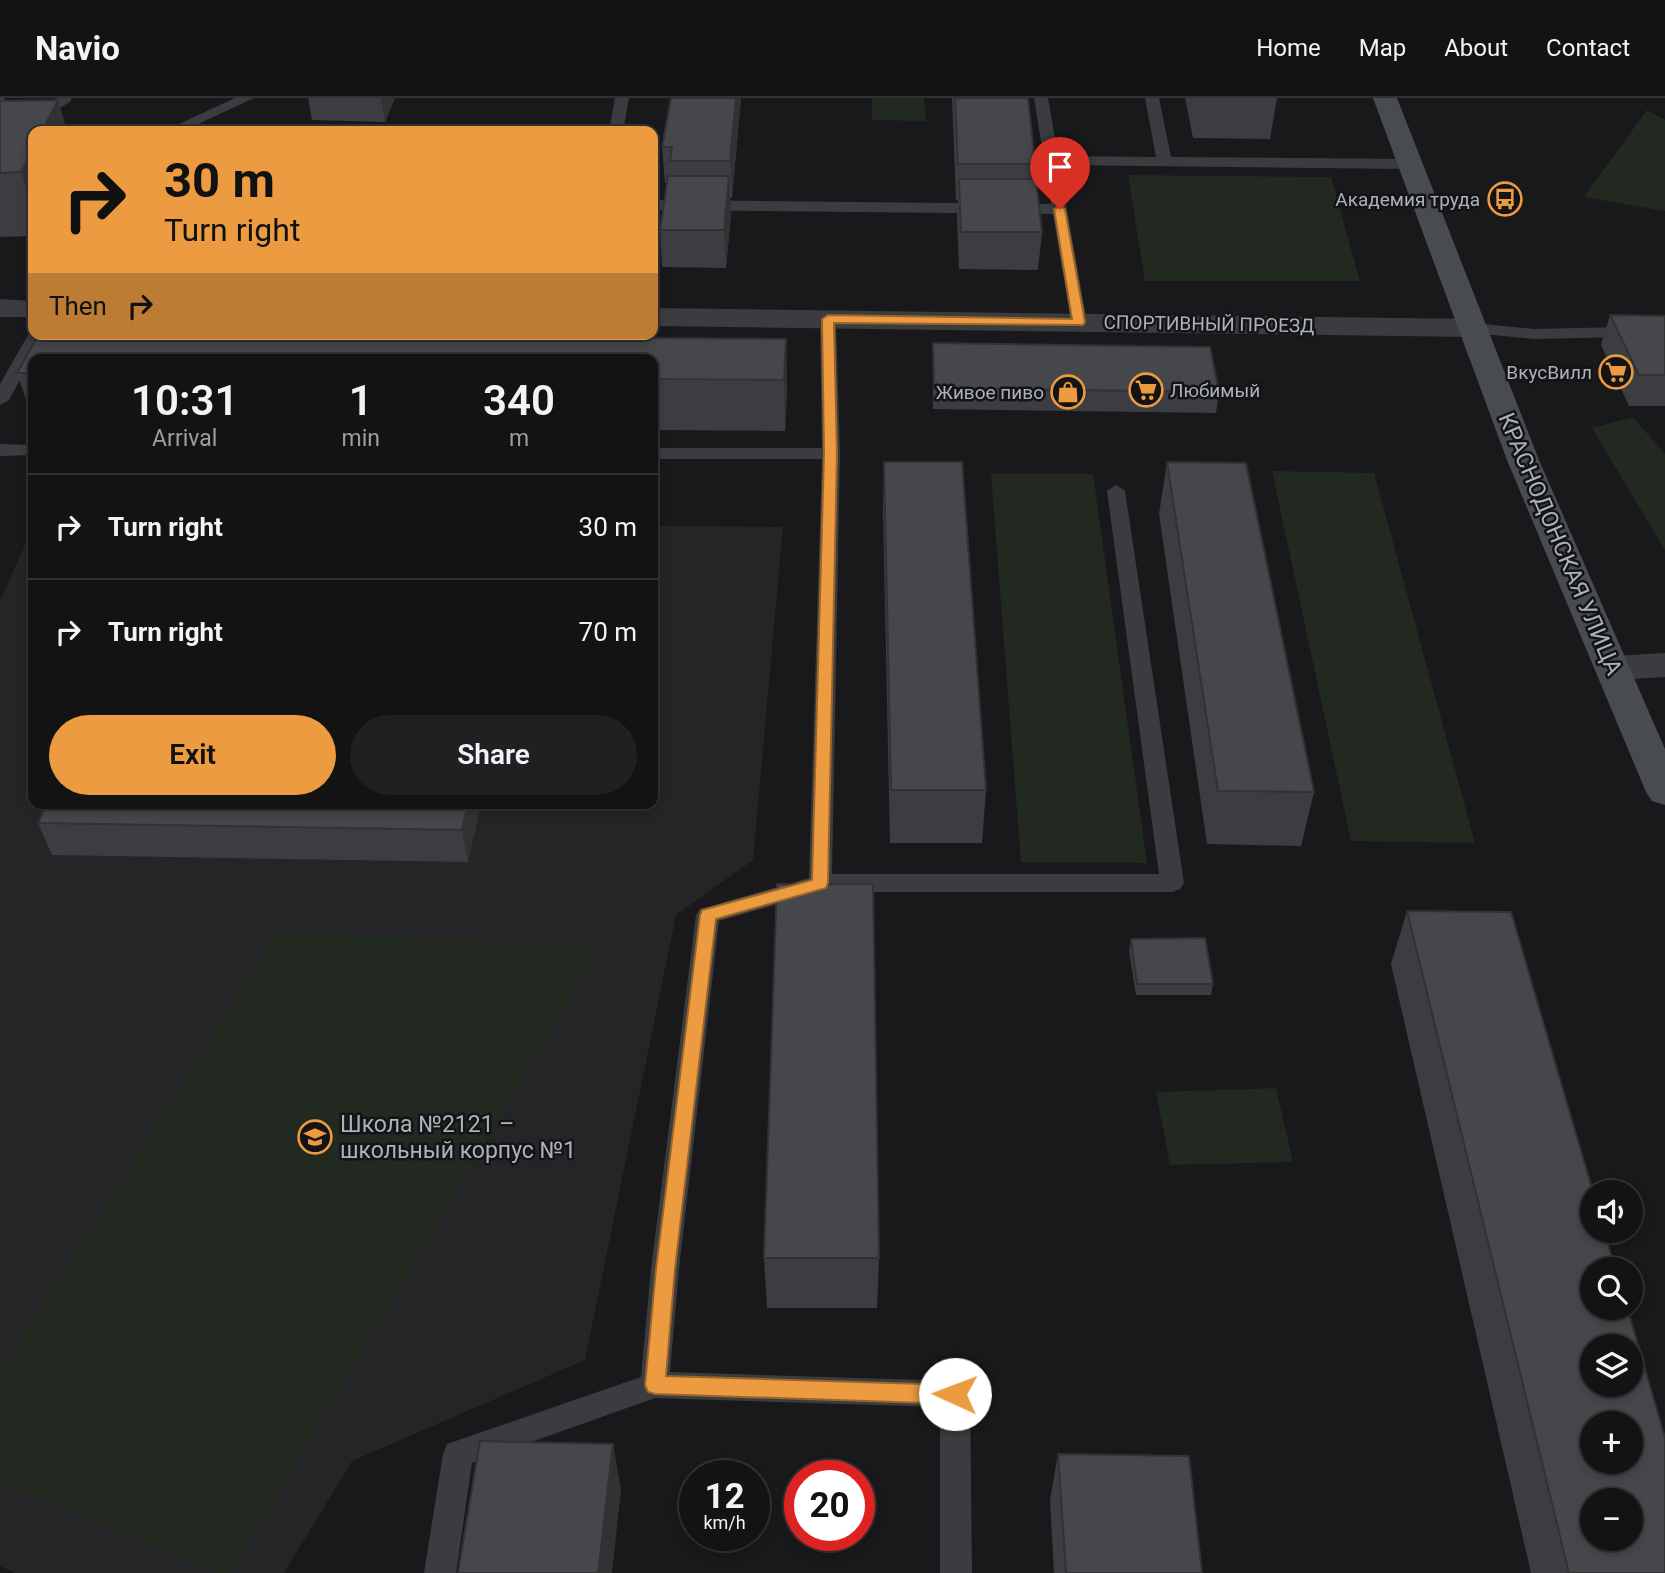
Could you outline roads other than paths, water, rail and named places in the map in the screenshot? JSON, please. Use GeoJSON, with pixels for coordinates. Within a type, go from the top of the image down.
{"type":"FeatureCollection","features":[{"type":"Feature","properties":{"kind":"main road","name":"КРАСНОДОНСКАЯ УЛИЦА"},"geometry":{"type":"LineString","coordinates":[[1385,98],[1523,460],[1614,668],[1665,793]]}},
{"type":"Feature","properties":{"kind":"street"},"geometry":{"type":"LineString","coordinates":[[0,308],[28,309]]}},
{"type":"Feature","properties":{"kind":"street","name":"СПОРТИВНЫЙ ПРОЕЗД"},"geometry":{"type":"LineString","coordinates":[[658,317],[1472,328]]}},
{"type":"Feature","properties":{"kind":"street"},"geometry":{"type":"LineString","coordinates":[[1614,668],[1665,665]]}},
{"type":"Feature","properties":{"kind":"lane"},"geometry":{"type":"LineString","coordinates":[[0,124],[44,112],[64,101],[64,98]]}},
{"type":"Feature","properties":{"kind":"lane"},"geometry":{"type":"LineString","coordinates":[[183,126],[247,98]]}},
{"type":"Feature","properties":{"kind":"lane"},"geometry":{"type":"LineString","coordinates":[[617,126],[622,98]]}},
{"type":"Feature","properties":{"kind":"lane"},"geometry":{"type":"LineString","coordinates":[[1041,98],[1079,322]]}},
{"type":"Feature","properties":{"kind":"lane"},"geometry":{"type":"LineString","coordinates":[[1152,98],[1164,160]]}},
{"type":"Feature","properties":{"kind":"lane"},"geometry":{"type":"LineString","coordinates":[[1051,160],[1410,164]]}},
{"type":"Feature","properties":{"kind":"lane"},"geometry":{"type":"LineString","coordinates":[[658,205],[1060,209]]}},
{"type":"Feature","properties":{"kind":"lane"},"geometry":{"type":"LineString","coordinates":[[820,883],[831,454],[828,319]]}},
{"type":"Feature","properties":{"kind":"lane"},"geometry":{"type":"LineString","coordinates":[[1472,328],[1534,334],[1623,332],[1665,322]]}},
{"type":"Feature","properties":{"kind":"lane"},"geometry":{"type":"LineString","coordinates":[[0,400],[34,340]]}},
{"type":"Feature","properties":{"kind":"lane"},"geometry":{"type":"LineString","coordinates":[[0,450],[28,450]]}},
{"type":"Feature","properties":{"kind":"lane"},"geometry":{"type":"LineString","coordinates":[[658,453],[831,454]]}},
{"type":"Feature","properties":{"kind":"lane"},"geometry":{"type":"LineString","coordinates":[[655,1385],[665,1269],[708,915],[820,883],[1172,883],[1116,491]]}},
{"type":"Feature","properties":{"kind":"lane"},"geometry":{"type":"LineString","coordinates":[[440,1573],[458,1454],[655,1385],[955,1394],[956,1573]]}},
{"type":"Feature","properties":{"kind":"place","name":"Академия труда"},"geometry":{"type":"Point","coordinates":[1505,199]}},
{"type":"Feature","properties":{"kind":"place","name":"ВкусВилл"},"geometry":{"type":"Point","coordinates":[1616,372]}},
{"type":"Feature","properties":{"kind":"place","name":"Любимый"},"geometry":{"type":"Point","coordinates":[1146,390]}},
{"type":"Feature","properties":{"kind":"place","name":"Живое пиво"},"geometry":{"type":"Point","coordinates":[1068,392]}},
{"type":"Feature","properties":{"kind":"place","name":"Школа №2121 – школьный корпус №1"},"geometry":{"type":"Point","coordinates":[315,1137]}}]}
